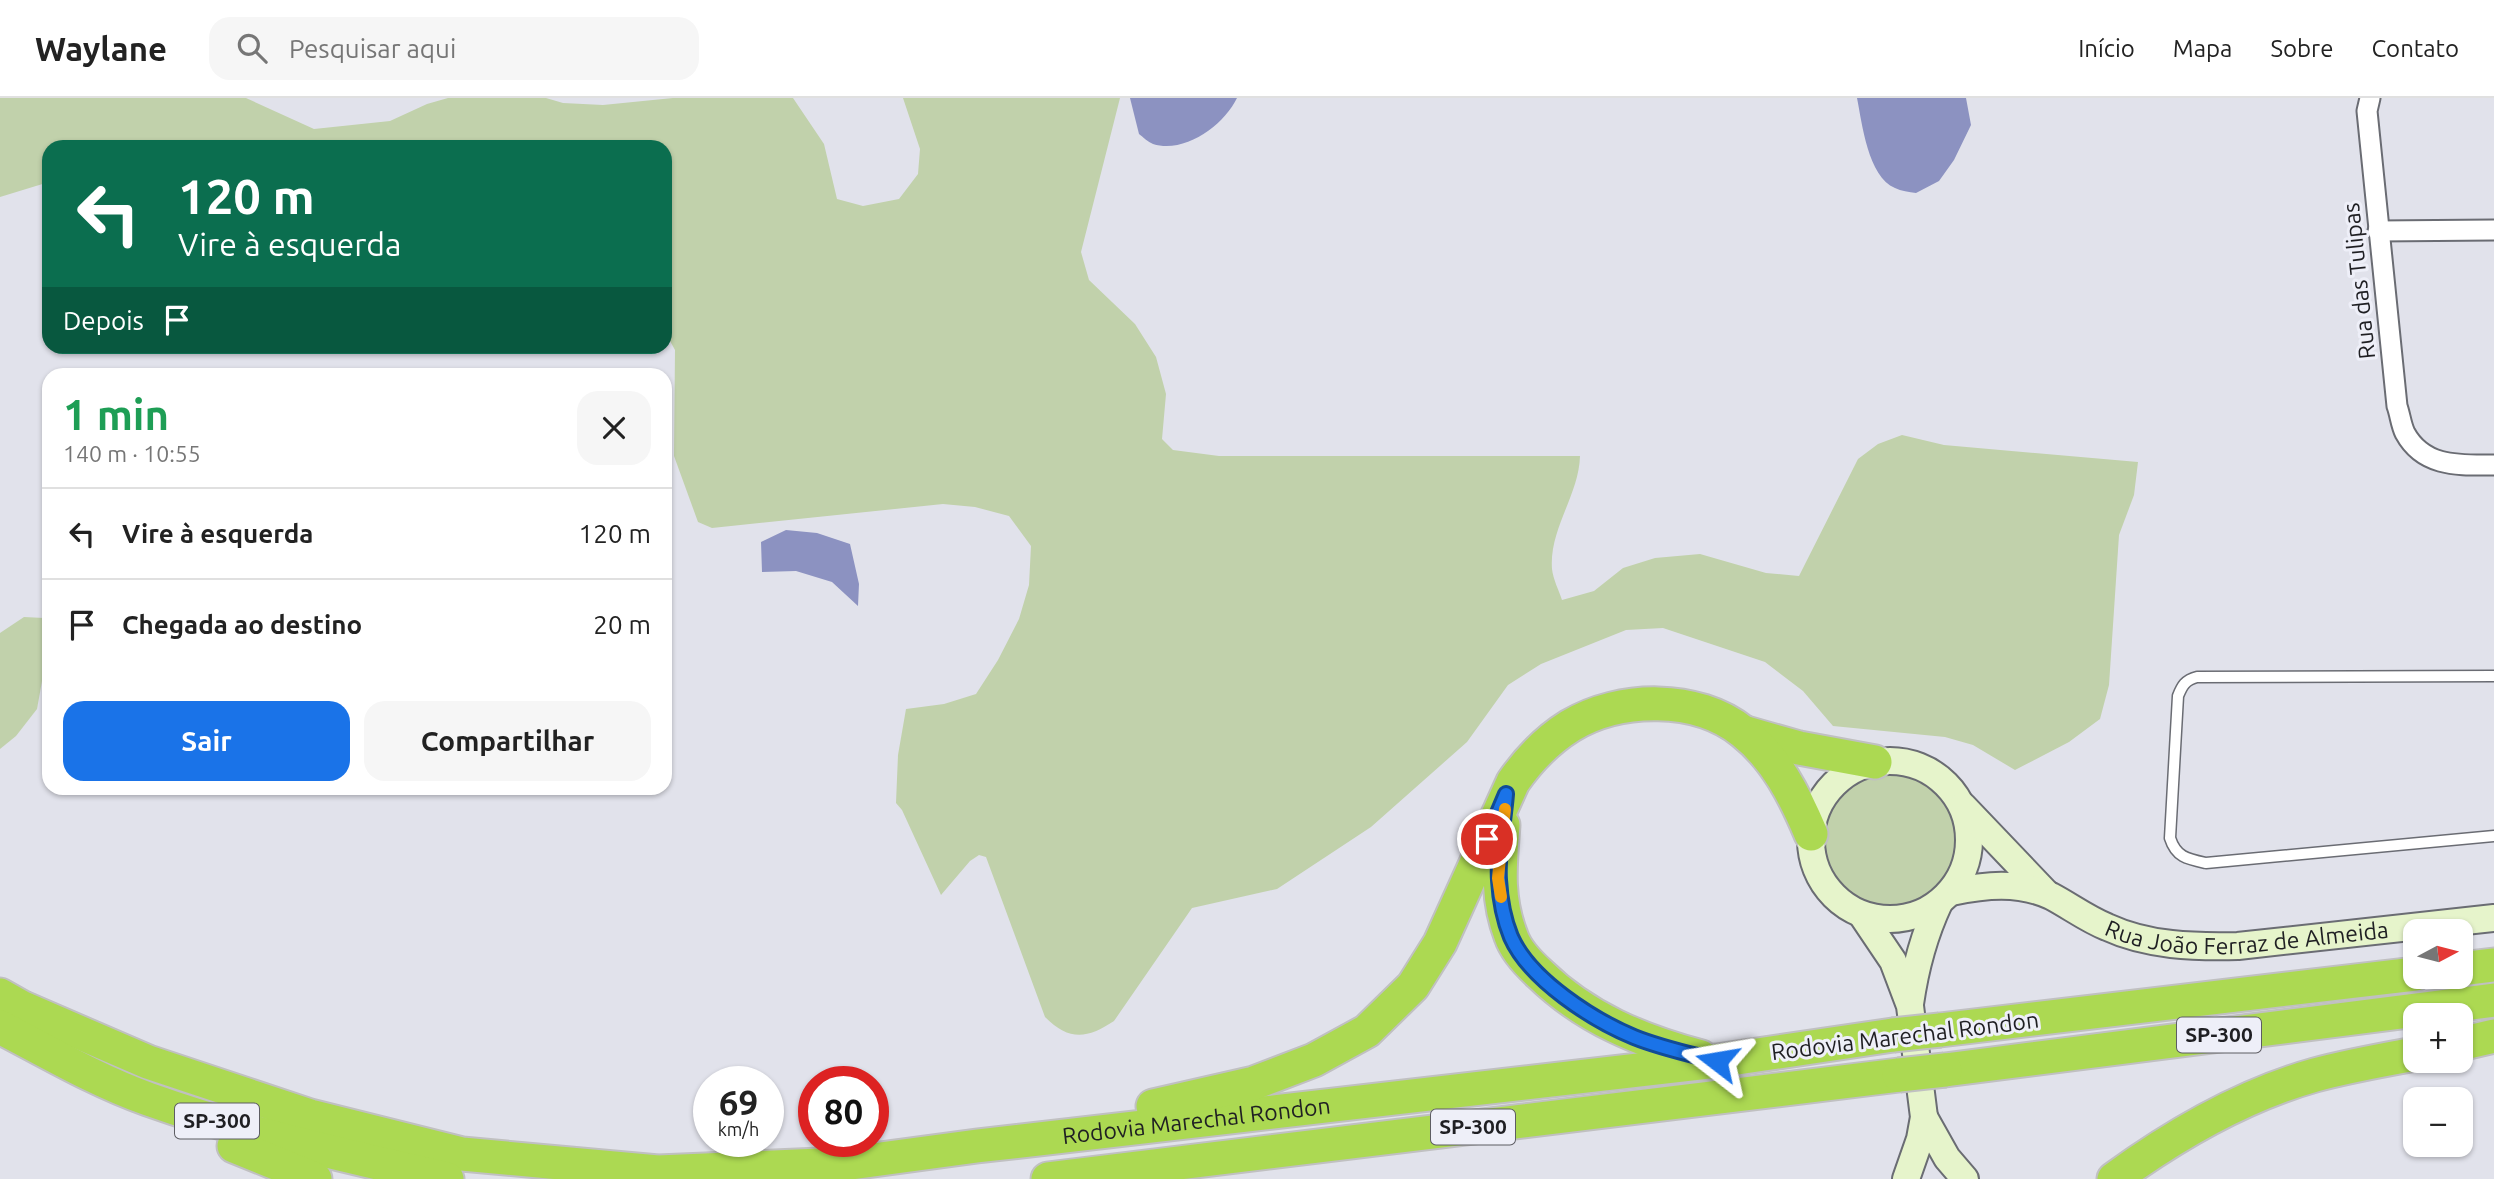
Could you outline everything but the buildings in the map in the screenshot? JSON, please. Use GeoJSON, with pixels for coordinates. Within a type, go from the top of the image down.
{"type":"FeatureCollection","features":[{"type":"Feature","properties":{"kind":"highway"},"geometry":{"type":"LineString","coordinates":[[977,1146],[1254,1083],[1314,1060],[1367,1031],[1413,986],[1440,943],[1506,794],[1530,758],[1573,724],[1599,713],[1631,706],[1662,704],[1696,708],[1721,718],[1744,732],[1772,761],[1792,792],[1811,834]]}},
{"type":"Feature","properties":{"kind":"highway"},"geometry":{"type":"LineString","coordinates":[[1744,732],[1799,748],[1875,762]]}},
{"type":"Feature","properties":{"kind":"highway"},"geometry":{"type":"LineString","coordinates":[[1506,794],[1498,878],[1511,938],[1528,963],[1559,993],[1634,1037],[1717,1061]]}},
{"type":"Feature","properties":{"kind":"highway"},"geometry":{"type":"LineString","coordinates":[[2473,967],[2494,965]]}},
{"type":"Feature","properties":{"kind":"highway","name":"Rodovia Marechal Rondon"},"geometry":{"type":"LineString","coordinates":[[0,996],[36,1014],[173,1070],[310,1116],[462,1154],[658,1172],[843,1164],[977,1146],[1717,1061],[1893,1035],[2403,975]]}},
{"type":"Feature","properties":{"kind":"highway","name":"Rodovia Marechal Rondon"},"geometry":{"type":"LineString","coordinates":[[1048,1179],[2494,1000]]}},
{"type":"Feature","properties":{"kind":"highway","name":"SP-300"},"geometry":{"type":"LineString","coordinates":[[0,1027],[123,1089],[279,1140],[447,1179]]}},
{"type":"Feature","properties":{"kind":"highway"},"geometry":{"type":"LineString","coordinates":[[2473,1041],[2494,1036]]}},
{"type":"Feature","properties":{"kind":"highway"},"geometry":{"type":"LineString","coordinates":[[2114,1179],[2147,1155],[2203,1122],[2280,1087],[2314,1075],[2403,1056]]}},
{"type":"Feature","properties":{"kind":"highway"},"geometry":{"type":"LineString","coordinates":[[123,1089],[208,1135],[315,1179]]}},
{"type":"Feature","properties":{"kind":"main road"},"geometry":{"type":"LineString","coordinates":[[1910,1006],[1928,925],[1963,872],[1969,850],[1968,827],[1961,805],[1947,784],[1925,769],[1900,761],[1875,762],[1851,771],[1831,787],[1817,809],[1811,834],[1812,854],[1818,874],[1829,891],[1844,905],[1862,915],[1882,919],[1902,919],[1922,914],[1945,898]]}},
{"type":"Feature","properties":{"kind":"main road","name":"Rua João Ferraz de Almeida"},"geometry":{"type":"LineString","coordinates":[[1961,805],[2049,895]]}},
{"type":"Feature","properties":{"kind":"main road","name":"Rua João Ferraz de Almeida"},"geometry":{"type":"LineString","coordinates":[[1945,898],[2001,885],[2026,887],[2049,895],[2108,928],[2152,942],[2197,947],[2238,946],[2494,918]]}},
{"type":"Feature","properties":{"kind":"main road"},"geometry":{"type":"LineString","coordinates":[[1862,915],[1892,961],[1910,1006],[1924,1117],[1920,1139],[1906,1179]]}},
{"type":"Feature","properties":{"kind":"main road"},"geometry":{"type":"LineString","coordinates":[[1924,1117],[1947,1158],[1965,1179]]}},
{"type":"Feature","properties":{"kind":"street","name":"Rua das Tulipas"},"geometry":{"type":"LineString","coordinates":[[2370,98],[2367,111],[2378,231],[2397,406],[2405,432],[2421,452],[2448,465],[2494,465]]}},
{"type":"Feature","properties":{"kind":"street"},"geometry":{"type":"LineString","coordinates":[[2378,231],[2494,230]]}},
{"type":"Feature","properties":{"kind":"lane"},"geometry":{"type":"LineString","coordinates":[[2494,676],[2189,679],[2178,696],[2170,838],[2174,849],[2189,860],[2206,863],[2494,836]]}},
{"type":"Feature","properties":{"kind":"green space"},"geometry":{"type":"Polygon","coordinates":[[[0,98],[246,98],[314,129],[390,121],[427,104],[448,98],[546,98],[563,103],[603,105],[673,98],[793,98],[824,144],[837,199],[863,206],[899,199],[918,174],[920,149],[903,98],[1120,98],[1081,252],[1089,280],[1135,324],[1156,357],[1166,394],[1162,439],[1173,450],[1219,456],[1580,456],[1575,484],[1552,554],[1552,569],[1562,600],[1594,591],[1623,568],[1655,558],[1700,554],[1766,573],[1799,576],[1858,459],[1878,444],[1902,435],[1944,445],[2138,462],[2134,495],[2119,535],[2109,685],[2100,719],[2069,742],[2015,770],[1973,745],[1945,737],[1833,726],[1803,691],[1765,662],[1663,628],[1626,630],[1541,664],[1508,685],[1467,742],[1371,827],[1277,889],[1192,908],[1114,1021],[1087,1034],[1070,1034],[1045,1017],[986,857],[979,855],[970,861],[941,895],[902,810],[896,803],[898,755],[906,709],[944,704],[976,694],[998,660],[1019,619],[1029,585],[1031,546],[1009,516],[975,507],[943,504],[712,528],[698,522],[674,456],[672,140],[42,140],[42,184],[0,197],[0,98]]]}},
{"type":"Feature","properties":{"kind":"green space"},"geometry":{"type":"Polygon","coordinates":[[[24,617],[42,618],[42,681],[37,709],[16,736],[0,749],[0,633],[24,617]]]}},
{"type":"Feature","properties":{"kind":"green space"},"geometry":{"type":"Polygon","coordinates":[[[1891,772],[1917,778],[1939,792],[1953,814],[1959,840],[1953,866],[1939,888],[1917,902],[1891,908],[1865,902],[1843,888],[1829,866],[1823,840],[1829,814],[1843,792],[1865,778],[1891,772]]]}},
{"type":"Feature","properties":{"kind":"water"},"geometry":{"type":"Polygon","coordinates":[[[1130,98],[1237,98],[1223,118],[1202,135],[1178,145],[1165,146],[1153,144],[1139,134],[1130,98]]]}},
{"type":"Feature","properties":{"kind":"water"},"geometry":{"type":"Polygon","coordinates":[[[1857,98],[1966,98],[1971,125],[1954,160],[1939,181],[1916,193],[1902,191],[1886,182],[1872,161],[1857,98]]]}},
{"type":"Feature","properties":{"kind":"water"},"geometry":{"type":"Polygon","coordinates":[[[786,530],[817,533],[850,544],[859,584],[858,606],[832,582],[796,571],[762,572],[761,542],[786,530]]]}},
{"type":"Feature","properties":{"kind":"slow traffic"},"geometry":{"type":"LineString","coordinates":[[1501,897],[1498,878],[1505,809]]}},
{"type":"Feature","properties":{"kind":"route"},"geometry":{"type":"LineString","coordinates":[[1487,839],[1506,794],[1498,878],[1511,938],[1528,963],[1559,993],[1634,1037],[1717,1061]]}}]}
